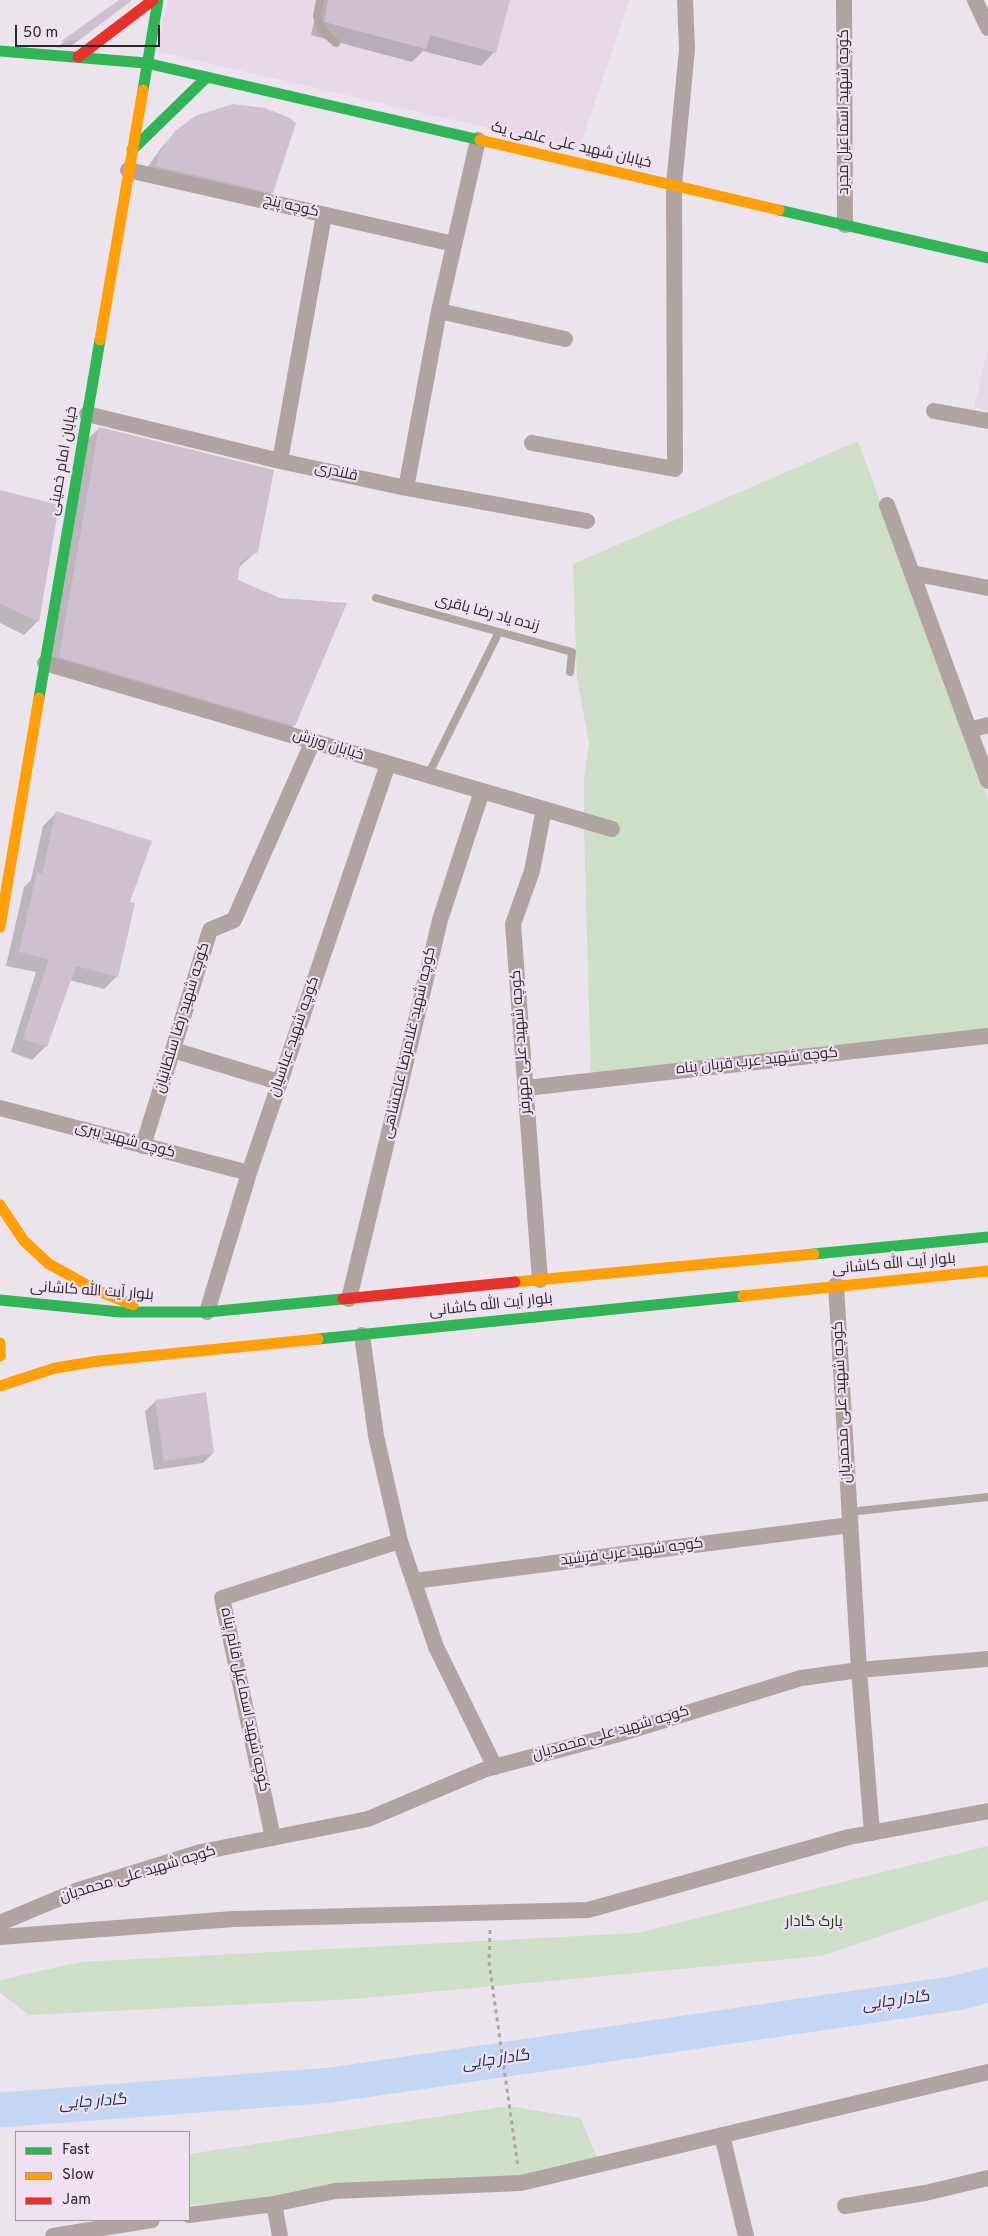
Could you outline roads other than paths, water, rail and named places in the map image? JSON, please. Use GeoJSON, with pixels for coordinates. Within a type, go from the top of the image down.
{"type":"FeatureCollection","features":[{"type":"Feature","properties":{"kind":"main road"},"geometry":{"type":"LineString","coordinates":[[78,57],[153,0]]}},
{"type":"Feature","properties":{"kind":"main road","name":"خیابان امام خمینی"},"geometry":{"type":"LineString","coordinates":[[0,927],[6,857],[45,663],[158,0]]}},
{"type":"Feature","properties":{"kind":"main road","name":"خیابان شهید علی علمی یک"},"geometry":{"type":"LineString","coordinates":[[0,51],[146,63],[988,258]]}},
{"type":"Feature","properties":{"kind":"main road"},"geometry":{"type":"LineString","coordinates":[[132,150],[207,77]]}},
{"type":"Feature","properties":{"kind":"main road"},"geometry":{"type":"LineString","coordinates":[[0,1205],[24,1241],[50,1264],[96,1290],[150,1312]]}},
{"type":"Feature","properties":{"kind":"main road","name":"بلوار آیت الله کاشانی"},"geometry":{"type":"LineString","coordinates":[[0,1300],[120,1312],[266,1311],[349,1299],[988,1237]]}},
{"type":"Feature","properties":{"kind":"main road","name":"بلوار آیت الله کاشانی"},"geometry":{"type":"LineString","coordinates":[[0,1386],[55,1368],[268,1340],[362,1335],[836,1285],[988,1271]]}},
{"type":"Feature","properties":{"kind":"main road"},"geometry":{"type":"LineString","coordinates":[[0,1343],[0,1356]]}},
{"type":"Feature","properties":{"kind":"street"},"geometry":{"type":"LineString","coordinates":[[532,443],[675,469],[674,185],[687,49],[685,0]]}},
{"type":"Feature","properties":{"kind":"street","name":"کوچه شهید اسماعیل مجرد"},"geometry":{"type":"LineString","coordinates":[[844,0],[845,225]]}},
{"type":"Feature","properties":{"kind":"street"},"geometry":{"type":"LineString","coordinates":[[975,0],[988,28]]}},
{"type":"Feature","properties":{"kind":"street"},"geometry":{"type":"LineString","coordinates":[[406,488],[439,311],[478,140]]}},
{"type":"Feature","properties":{"kind":"street","name":"کوچه پنج"},"geometry":{"type":"LineString","coordinates":[[128,170],[454,244]]}},
{"type":"Feature","properties":{"kind":"street"},"geometry":{"type":"LineString","coordinates":[[280,461],[324,215]]}},
{"type":"Feature","properties":{"kind":"street"},"geometry":{"type":"LineString","coordinates":[[439,311],[565,339]]}},
{"type":"Feature","properties":{"kind":"street"},"geometry":{"type":"LineString","coordinates":[[934,411],[988,421]]}},
{"type":"Feature","properties":{"kind":"street","name":"قلندری"},"geometry":{"type":"LineString","coordinates":[[87,414],[280,461],[406,488],[586,521]]}},
{"type":"Feature","properties":{"kind":"street"},"geometry":{"type":"LineString","coordinates":[[887,506],[988,781]]}},
{"type":"Feature","properties":{"kind":"street"},"geometry":{"type":"LineString","coordinates":[[912,573],[988,588]]}},
{"type":"Feature","properties":{"kind":"street","name":"خیابان ورزش"},"geometry":{"type":"LineString","coordinates":[[45,663],[612,829]]}},
{"type":"Feature","properties":{"kind":"street"},"geometry":{"type":"LineString","coordinates":[[969,730],[988,725]]}},
{"type":"Feature","properties":{"kind":"street","name":"کوچه شهید رضا سلطانیان"},"geometry":{"type":"LineString","coordinates":[[143,1146],[210,930],[234,920],[313,741]]}},
{"type":"Feature","properties":{"kind":"street","name":"کوچه شهید عباسیان"},"geometry":{"type":"LineString","coordinates":[[208,1312],[249,1173],[388,764]]}},
{"type":"Feature","properties":{"kind":"street","name":"کوچه شهید غلامرضا علمشاهی"},"geometry":{"type":"LineString","coordinates":[[349,1299],[440,920],[482,791]]}},
{"type":"Feature","properties":{"kind":"street","name":"کوچه شهید علی مهرفر"},"geometry":{"type":"LineString","coordinates":[[540,1280],[513,924],[532,870],[544,809]]}},
{"type":"Feature","properties":{"kind":"street","name":"کوچه شهید عرب قربان پناه"},"geometry":{"type":"LineString","coordinates":[[526,1088],[988,1036]]}},
{"type":"Feature","properties":{"kind":"street"},"geometry":{"type":"LineString","coordinates":[[173,1050],[279,1082]]}},
{"type":"Feature","properties":{"kind":"street","name":"کوچه شهید ببری"},"geometry":{"type":"LineString","coordinates":[[0,1108],[249,1173]]}},
{"type":"Feature","properties":{"kind":"street","name":"کوچه شهید علی محمدیان"},"geometry":{"type":"LineString","coordinates":[[0,1923],[79,1890],[201,1852],[368,1819],[494,1767],[619,1734],[801,1678],[859,1670],[836,1285]]}},
{"type":"Feature","properties":{"kind":"street"},"geometry":{"type":"LineString","coordinates":[[362,1335],[376,1436],[400,1541],[436,1647],[494,1767]]}},
{"type":"Feature","properties":{"kind":"street","name":"کوچه شهید عرب فرشید"},"geometry":{"type":"LineString","coordinates":[[414,1581],[850,1518]]}},
{"type":"Feature","properties":{"kind":"street","name":"کوچه شهید اسماعیل قائم پناه"},"geometry":{"type":"LineString","coordinates":[[274,1838],[222,1598],[400,1541]]}},
{"type":"Feature","properties":{"kind":"street"},"geometry":{"type":"LineString","coordinates":[[872,1833],[859,1670],[988,1659]]}},
{"type":"Feature","properties":{"kind":"street"},"geometry":{"type":"LineString","coordinates":[[0,1937],[233,1919],[588,1910],[839,1840],[988,1811]]}},
{"type":"Feature","properties":{"kind":"street"},"geometry":{"type":"LineString","coordinates":[[190,2215],[274,2204],[335,2191],[521,2184],[988,2072]]}},
{"type":"Feature","properties":{"kind":"street"},"geometry":{"type":"LineString","coordinates":[[722,2135],[746,2236]]}},
{"type":"Feature","properties":{"kind":"street"},"geometry":{"type":"LineString","coordinates":[[845,2206],[925,2193],[988,2178]]}},
{"type":"Feature","properties":{"kind":"street"},"geometry":{"type":"LineString","coordinates":[[274,2204],[280,2236]]}},
{"type":"Feature","properties":{"kind":"street"},"geometry":{"type":"LineString","coordinates":[[53,2236],[146,2221]]}},
{"type":"Feature","properties":{"kind":"lane"},"geometry":{"type":"LineString","coordinates":[[320,0],[316,16],[319,25],[336,43]]}},
{"type":"Feature","properties":{"kind":"lane","name":"زنده یاد رضا باقری"},"geometry":{"type":"LineString","coordinates":[[376,598],[572,652],[570,672]]}},
{"type":"Feature","properties":{"kind":"lane"},"geometry":{"type":"LineString","coordinates":[[428,775],[499,632]]}},
{"type":"Feature","properties":{"kind":"lane"},"geometry":{"type":"LineString","coordinates":[[850,1518],[988,1497]]}},
{"type":"Feature","properties":{"kind":"waterway","name":"گادار چایی"},"geometry":{"type":"LineString","coordinates":[[0,2110],[331,2085],[957,1993],[988,1985]]}},
{"type":"Feature","properties":{"kind":"park label","name":"پارک گادار"},"geometry":{"type":"Point","coordinates":[814,1923]}}]}
